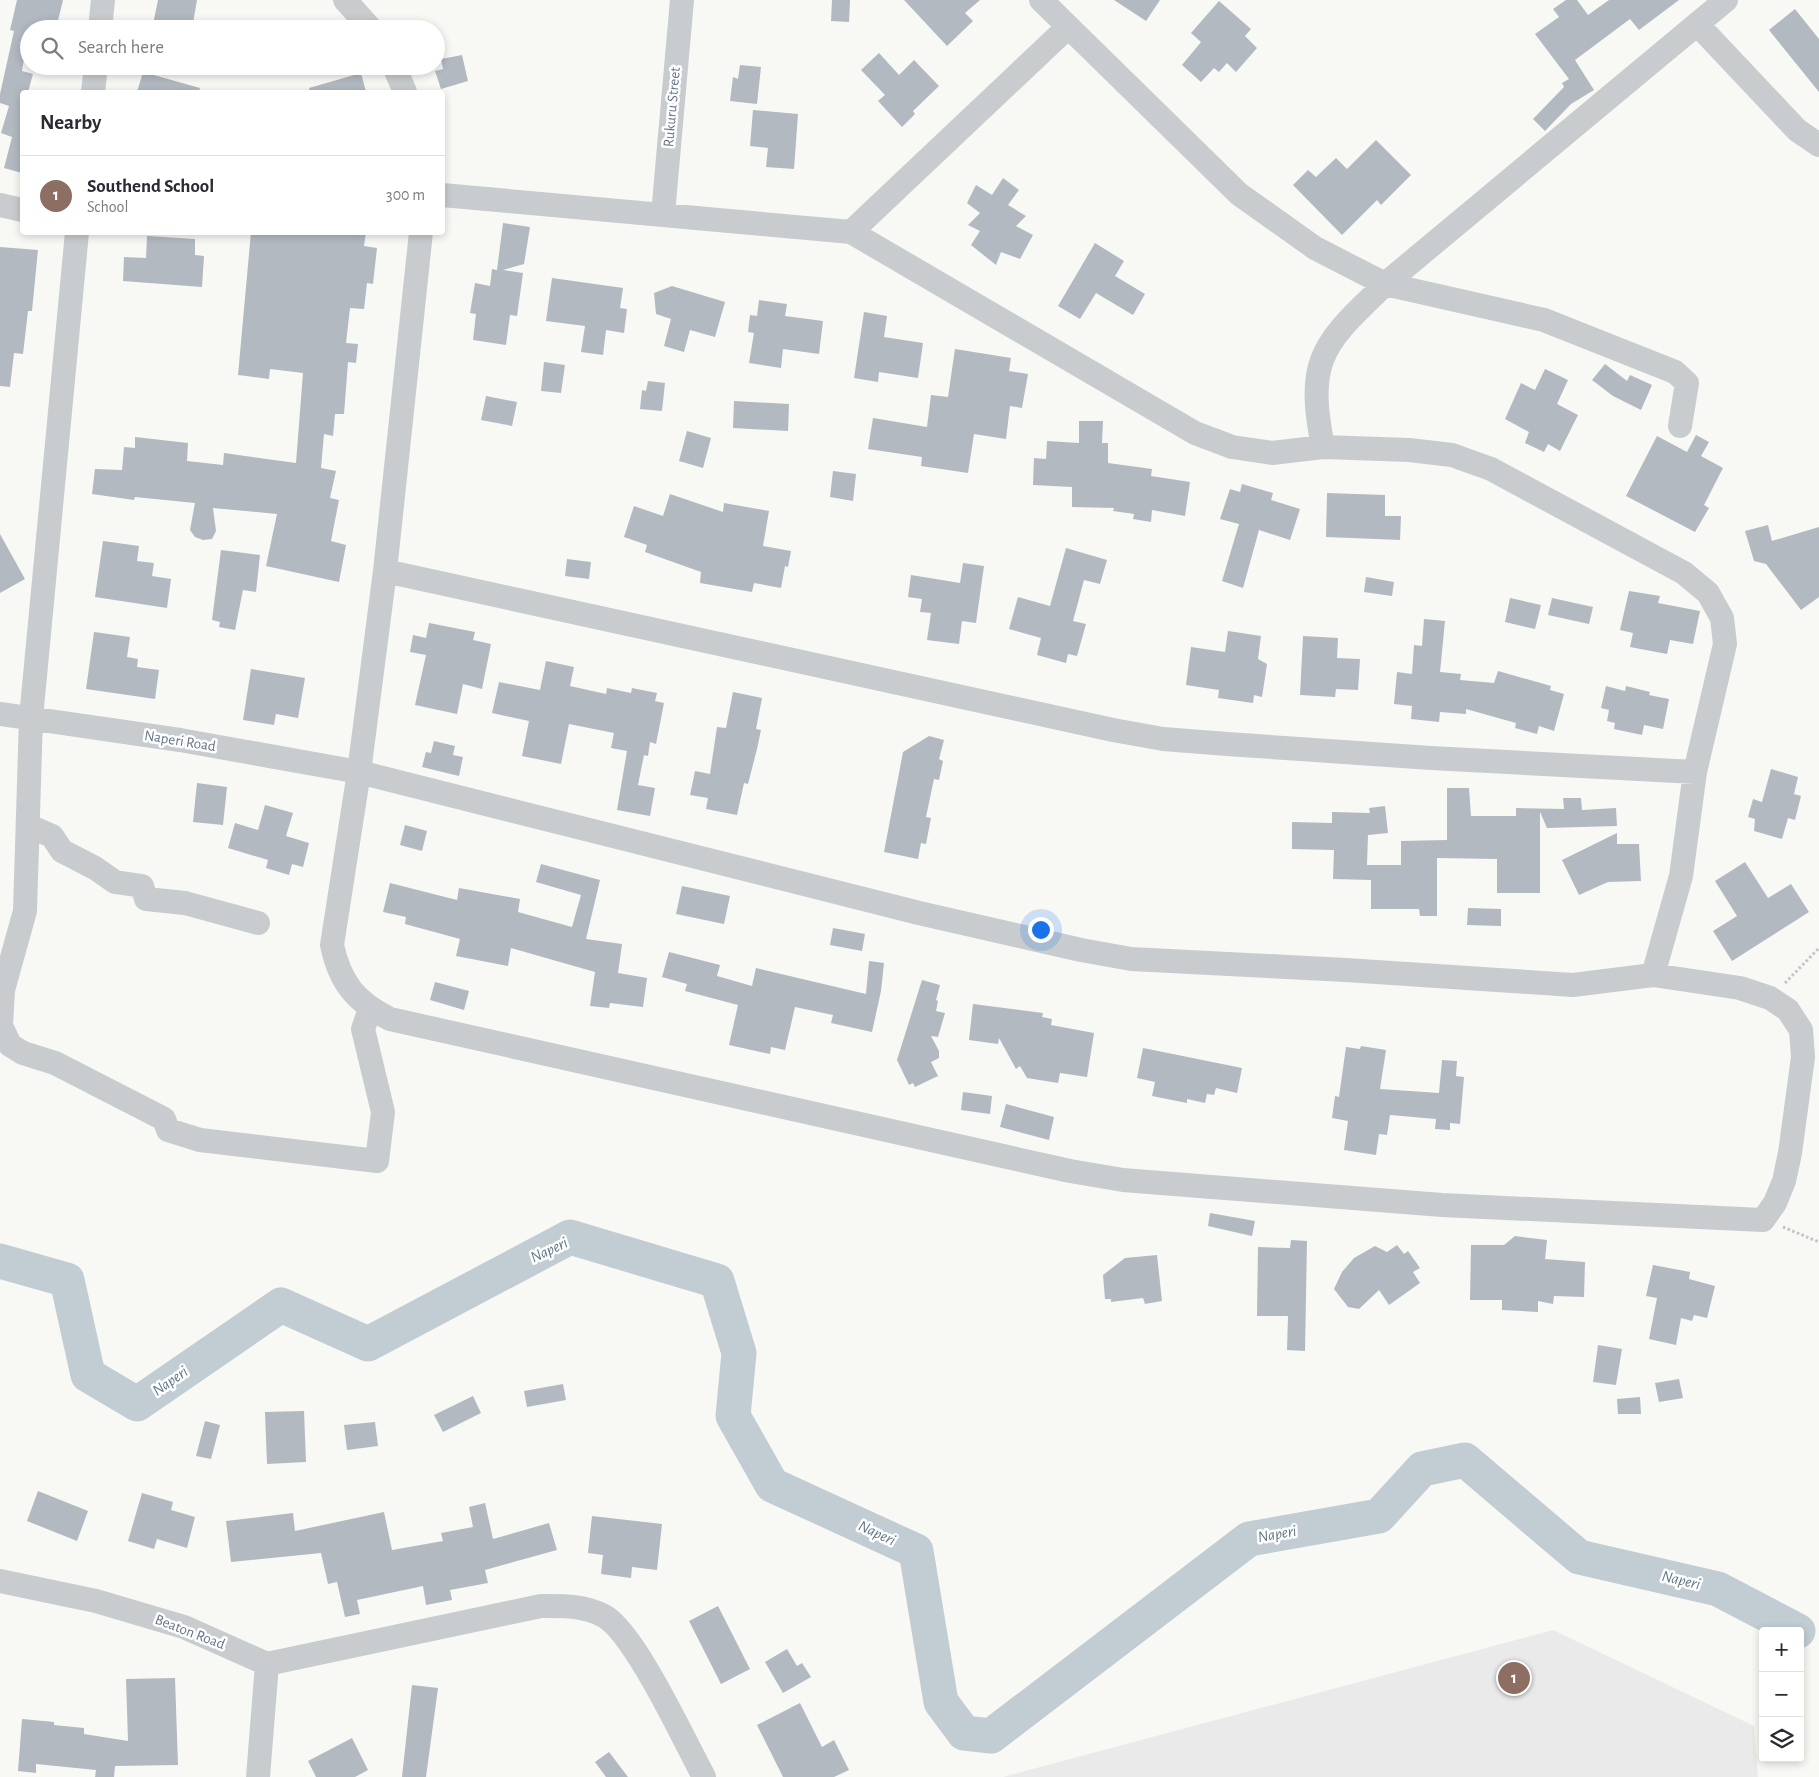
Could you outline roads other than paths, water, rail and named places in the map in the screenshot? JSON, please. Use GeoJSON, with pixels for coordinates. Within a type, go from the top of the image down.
{"type":"FeatureCollection","features":[{"type":"Feature","properties":{"kind":"street"},"geometry":{"type":"LineString","coordinates":[[101,20],[103,0]]}},
{"type":"Feature","properties":{"kind":"street"},"geometry":{"type":"LineString","coordinates":[[345,0],[362,20]]}},
{"type":"Feature","properties":{"kind":"street","name":"Rukuru Street"},"geometry":{"type":"LineString","coordinates":[[662,214],[682,0]]}},
{"type":"Feature","properties":{"kind":"street"},"geometry":{"type":"LineString","coordinates":[[1323,447],[1318,421],[1317,396],[1321,361],[1337,333],[1385,284],[1726,0]]}},
{"type":"Feature","properties":{"kind":"street"},"geometry":{"type":"LineString","coordinates":[[851,232],[1056,10],[1239,194],[1315,248],[1385,284],[1544,320],[1675,372],[1687,383],[1680,426]]}},
{"type":"Feature","properties":{"kind":"street"},"geometry":{"type":"LineString","coordinates":[[1697,24],[1797,130],[1819,146]]}},
{"type":"Feature","properties":{"kind":"street"},"geometry":{"type":"LineString","coordinates":[[93,90],[95,75]]}},
{"type":"Feature","properties":{"kind":"street"},"geometry":{"type":"LineString","coordinates":[[398,75],[404,90]]}},
{"type":"Feature","properties":{"kind":"street"},"geometry":{"type":"LineString","coordinates":[[445,195],[851,232],[1195,432],[1232,448],[1272,453],[1323,447],[1410,450],[1452,455],[1492,469],[1684,573],[1708,593],[1722,618],[1725,644],[1695,772],[1681,876],[1653,975]]}},
{"type":"Feature","properties":{"kind":"street"},"geometry":{"type":"LineString","coordinates":[[0,205],[20,210]]}},
{"type":"Feature","properties":{"kind":"street"},"geometry":{"type":"LineString","coordinates":[[77,235],[31,718],[25,910],[3,990],[1,1026],[10,1045],[23,1053],[55,1063],[164,1119],[168,1130],[200,1140],[377,1161],[383,1112],[362,1029],[370,1009],[348,988],[336,965],[332,945],[359,772],[385,571],[421,235]]}},
{"type":"Feature","properties":{"kind":"street"},"geometry":{"type":"LineString","coordinates":[[385,571],[1113,730],[1163,739],[1431,758],[1695,772]]}},
{"type":"Feature","properties":{"kind":"street","name":"Naperi Road"},"geometry":{"type":"LineString","coordinates":[[0,714],[180,740],[359,772],[919,912],[1081,950],[1131,958],[1412,974],[1573,986],[1653,975],[1740,988],[1770,998],[1788,1010],[1801,1030],[1803,1057],[1784,1181],[1775,1203],[1764,1220],[1442,1205],[1123,1180],[1070,1172],[390,1020],[370,1009]]}},
{"type":"Feature","properties":{"kind":"street"},"geometry":{"type":"LineString","coordinates":[[29,826],[52,836],[62,851],[95,868],[115,882],[142,886],[146,899],[185,903],[258,923]]}},
{"type":"Feature","properties":{"kind":"street","name":"Beaton Road"},"geometry":{"type":"LineString","coordinates":[[0,1581],[96,1601],[184,1627],[267,1664]]}},
{"type":"Feature","properties":{"kind":"street"},"geometry":{"type":"LineString","coordinates":[[258,1777],[267,1664],[541,1606],[579,1606],[605,1617],[628,1639],[704,1777]]}},
{"type":"Feature","properties":{"kind":"waterway","name":"Naperi"},"geometry":{"type":"LineString","coordinates":[[0,1261],[67,1280],[88,1375],[137,1404],[281,1305],[368,1344],[570,1237],[717,1281],[739,1353],[733,1416],[772,1485],[916,1551],[941,1702],[964,1733],[991,1736],[1249,1539],[1379,1516],[1422,1469],[1465,1460],[1579,1557],[1718,1589],[1790,1627]]}},
{"type":"Feature","properties":{"kind":"place","name":"Southend School"},"geometry":{"type":"Point","coordinates":[1514,1678]}}]}
